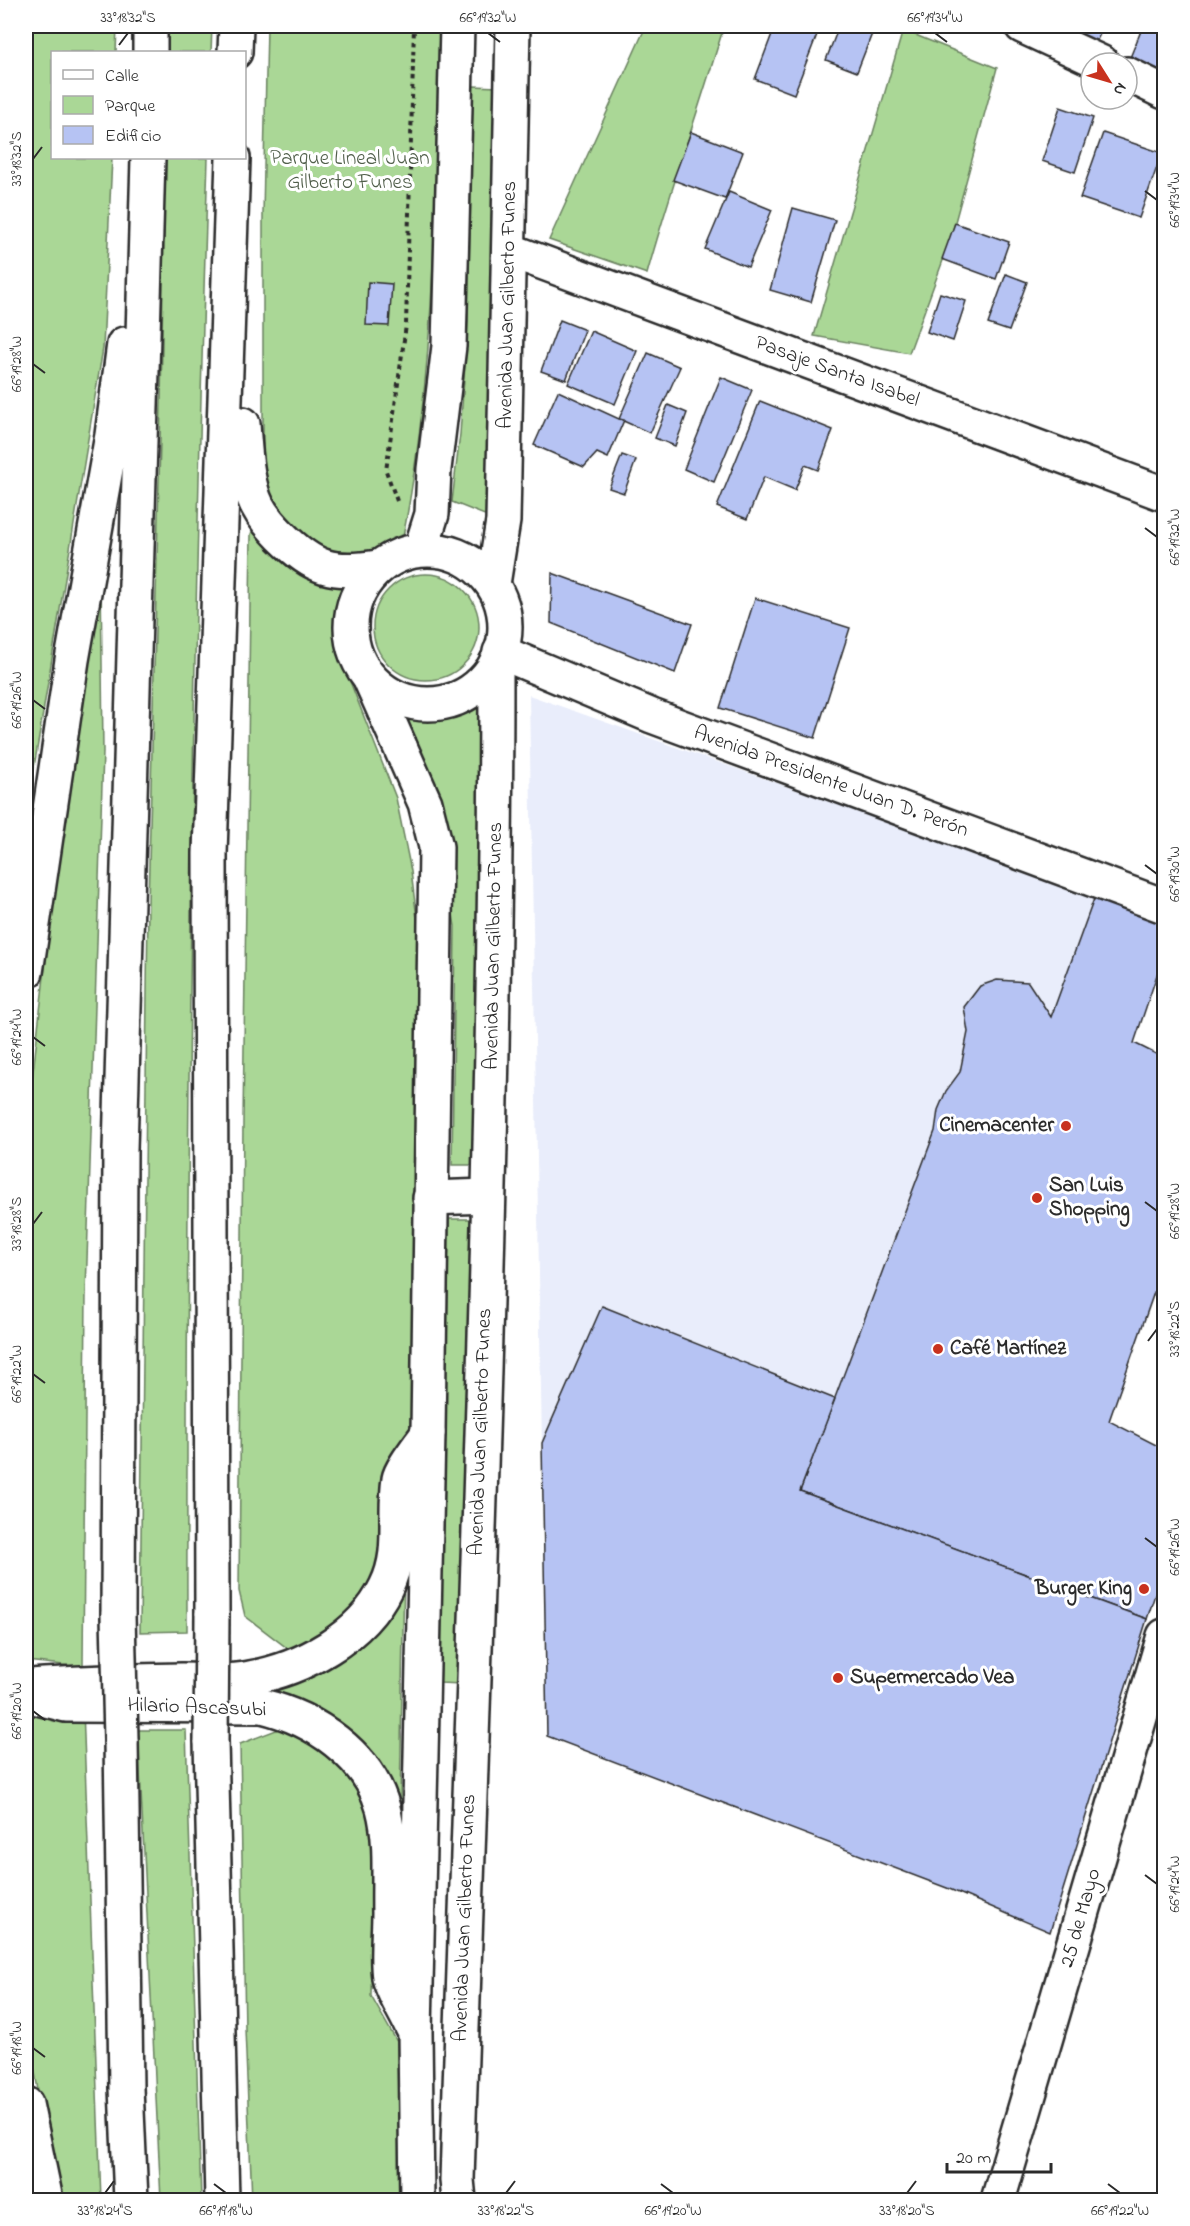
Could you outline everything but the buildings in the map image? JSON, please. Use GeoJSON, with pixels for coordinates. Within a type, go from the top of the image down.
{"type":"FeatureCollection","features":[{"type":"Feature","properties":{"kind":"main road"},"geometry":{"type":"LineString","coordinates":[[150,26],[150,51]]}},
{"type":"Feature","properties":{"kind":"main road"},"geometry":{"type":"LineString","coordinates":[[235,51],[236,26]]}},
{"type":"Feature","properties":{"kind":"main road"},"geometry":{"type":"LineString","coordinates":[[421,549],[432,514],[434,469],[449,346],[457,26]]}},
{"type":"Feature","properties":{"kind":"main road","name":"Avenida Juan Gilberto Funes"},"geometry":{"type":"LineString","coordinates":[[493,584],[503,521],[513,26]]}},
{"type":"Feature","properties":{"kind":"main road"},"geometry":{"type":"LineString","coordinates":[[1022,26],[1079,52]]}},
{"type":"Feature","properties":{"kind":"main road"},"geometry":{"type":"LineString","coordinates":[[1139,81],[1164,92]]}},
{"type":"Feature","properties":{"kind":"main road"},"geometry":{"type":"LineString","coordinates":[[26,972],[72,660],[112,435],[147,159]]}},
{"type":"Feature","properties":{"kind":"main road"},"geometry":{"type":"LineString","coordinates":[[131,2200],[126,2088],[117,1615],[120,1150],[147,159]]}},
{"type":"Feature","properties":{"kind":"main road"},"geometry":{"type":"LineString","coordinates":[[222,2200],[211,1742],[210,854],[233,159]]}},
{"type":"Feature","properties":{"kind":"main road"},"geometry":{"type":"LineString","coordinates":[[232,219],[246,465],[255,500],[272,526],[299,553],[314,562],[322,566],[349,571],[378,567]]}},
{"type":"Feature","properties":{"kind":"main road","name":"Pasaje Santa Isabel"},"geometry":{"type":"LineString","coordinates":[[509,250],[1164,494]]}},
{"type":"Feature","properties":{"kind":"main road"},"geometry":{"type":"LineString","coordinates":[[371,681],[390,696],[414,704],[438,704],[462,697],[482,683],[498,658],[504,643],[506,622],[502,602],[493,584],[479,568],[462,557],[442,550],[421,549],[398,555],[378,567],[362,586],[352,610],[350,635],[357,660],[371,681],[425,803],[436,847],[428,1433],[415,2032],[417,2200]]}},
{"type":"Feature","properties":{"kind":"main road","name":"Avenida Juan Gilberto Funes"},"geometry":{"type":"LineString","coordinates":[[459,2200],[457,2180],[488,1196],[498,658]]}},
{"type":"Feature","properties":{"kind":"main road","name":"Avenida Presidente Juan D. Perón"},"geometry":{"type":"LineString","coordinates":[[498,658],[1164,906]]}},
{"type":"Feature","properties":{"kind":"main road"},"geometry":{"type":"LineString","coordinates":[[430,1198],[488,1196]]}},
{"type":"Feature","properties":{"kind":"main road","name":"Hilario Ascasubi"},"geometry":{"type":"LineString","coordinates":[[26,1687],[73,1682],[248,1679],[300,1663],[328,1647],[352,1630],[370,1612],[386,1588],[396,1565],[399,1477],[428,1433]]}},
{"type":"Feature","properties":{"kind":"main road","name":"25 de Mayo"},"geometry":{"type":"LineString","coordinates":[[999,2200],[1164,1636]]}},
{"type":"Feature","properties":{"kind":"main road","name":"Hilario Ascasubi"},"geometry":{"type":"LineString","coordinates":[[26,1695],[66,1705],[262,1707],[283,1711],[309,1723],[356,1759],[373,1785],[383,1807],[388,1844],[389,1978],[415,2032]]}},
{"type":"Feature","properties":{"kind":"main road"},"geometry":{"type":"LineString","coordinates":[[26,2104],[46,2200]]}},
{"type":"Feature","properties":{"kind":"path"},"geometry":{"type":"LineString","coordinates":[[397,502],[386,471],[406,325],[414,26]]}},
{"type":"Feature","properties":{"kind":"shaded area"},"geometry":{"type":"Polygon","coordinates":[[[529,695],[1095,896],[1164,923],[1164,954],[1134,1043],[1164,1058],[1164,1264],[1109,1421],[1164,1449],[1164,1567],[1050,1932],[947,1888],[547,1736],[529,695]]]}},
{"type":"Feature","properties":{"kind":"green space"},"geometry":{"type":"Polygon","coordinates":[[[26,26],[117,26],[116,51],[51,51],[51,159],[112,159],[103,348],[26,816],[26,26]]]}},
{"type":"Feature","properties":{"kind":"green space"},"geometry":{"type":"Polygon","coordinates":[[[167,26],[212,26],[211,51],[166,51],[167,26]]]}},
{"type":"Feature","properties":{"kind":"green space","name":"Parque Lineal Juan Gilberto Funes"},"geometry":{"type":"Polygon","coordinates":[[[267,26],[439,26],[435,219],[422,410],[403,537],[393,549],[378,556],[338,554],[308,544],[268,498],[263,449],[263,214],[267,26]]]}},
{"type":"Feature","properties":{"kind":"green space"},"geometry":{"type":"Polygon","coordinates":[[[646,26],[724,26],[647,274],[549,240],[646,26]]]}},
{"type":"Feature","properties":{"kind":"green space"},"geometry":{"type":"Polygon","coordinates":[[[903,30],[997,68],[949,244],[909,353],[814,336],[903,30]]]}},
{"type":"Feature","properties":{"kind":"green space"},"geometry":{"type":"Polygon","coordinates":[[[473,86],[497,87],[487,516],[452,502],[460,434],[468,323],[473,86]]]}},
{"type":"Feature","properties":{"kind":"green space"},"geometry":{"type":"Polygon","coordinates":[[[165,159],[208,159],[191,894],[187,1631],[140,1632],[148,903],[165,159]]]}},
{"type":"Feature","properties":{"kind":"green space"},"geometry":{"type":"Polygon","coordinates":[[[254,527],[317,580],[346,588],[340,601],[336,625],[342,661],[396,798],[411,871],[418,927],[419,991],[411,1437],[382,1564],[348,1623],[295,1654],[245,1616],[239,1591],[251,534],[254,527]]]}},
{"type":"Feature","properties":{"kind":"green space"},"geometry":{"type":"Polygon","coordinates":[[[426,574],[446,578],[463,590],[475,607],[479,627],[475,647],[463,664],[446,676],[426,680],[406,676],[389,664],[377,647],[373,627],[377,607],[389,590],[406,578],[426,574]]]}},
{"type":"Feature","properties":{"kind":"green space"},"geometry":{"type":"Polygon","coordinates":[[[101,575],[103,752],[86,1292],[83,1667],[26,1661],[26,1133],[71,742],[101,575]]]}},
{"type":"Feature","properties":{"kind":"green space"},"geometry":{"type":"Polygon","coordinates":[[[484,699],[473,1165],[452,1165],[455,926],[445,867],[402,714],[435,719],[445,718],[463,712],[484,699]]]}},
{"type":"Feature","properties":{"kind":"green space"},"geometry":{"type":"Polygon","coordinates":[[[449,1219],[471,1219],[462,1684],[440,1683],[449,1219]]]}},
{"type":"Feature","properties":{"kind":"green space"},"geometry":{"type":"Polygon","coordinates":[[[404,1571],[400,1805],[243,1693],[277,1684],[404,1571]]]}},
{"type":"Feature","properties":{"kind":"green space"},"geometry":{"type":"Polygon","coordinates":[[[83,1709],[101,2200],[63,2200],[39,2096],[26,2019],[26,1714],[83,1709]]]}},
{"type":"Feature","properties":{"kind":"green space"},"geometry":{"type":"Polygon","coordinates":[[[284,1727],[307,1736],[333,1758],[358,1786],[371,1823],[373,1870],[371,1996],[397,2042],[400,2200],[252,2200],[245,2029],[240,1744],[284,1727]]]}},
{"type":"Feature","properties":{"kind":"green space"},"geometry":{"type":"Polygon","coordinates":[[[138,1730],[186,1730],[201,2200],[161,2200],[138,1730]]]}},
{"type":"Feature","properties":{"kind":"place","name":"Cinemacenter"},"geometry":{"type":"Point","coordinates":[1066,1126]}},
{"type":"Feature","properties":{"kind":"place","name":"San Luis Shopping"},"geometry":{"type":"Point","coordinates":[1037,1198]}},
{"type":"Feature","properties":{"kind":"place","name":"Café Martínez"},"geometry":{"type":"Point","coordinates":[938,1349]}},
{"type":"Feature","properties":{"kind":"place","name":"Burger King"},"geometry":{"type":"Point","coordinates":[1144,1589]}},
{"type":"Feature","properties":{"kind":"place","name":"Supermercado Vea"},"geometry":{"type":"Point","coordinates":[838,1678]}}]}
